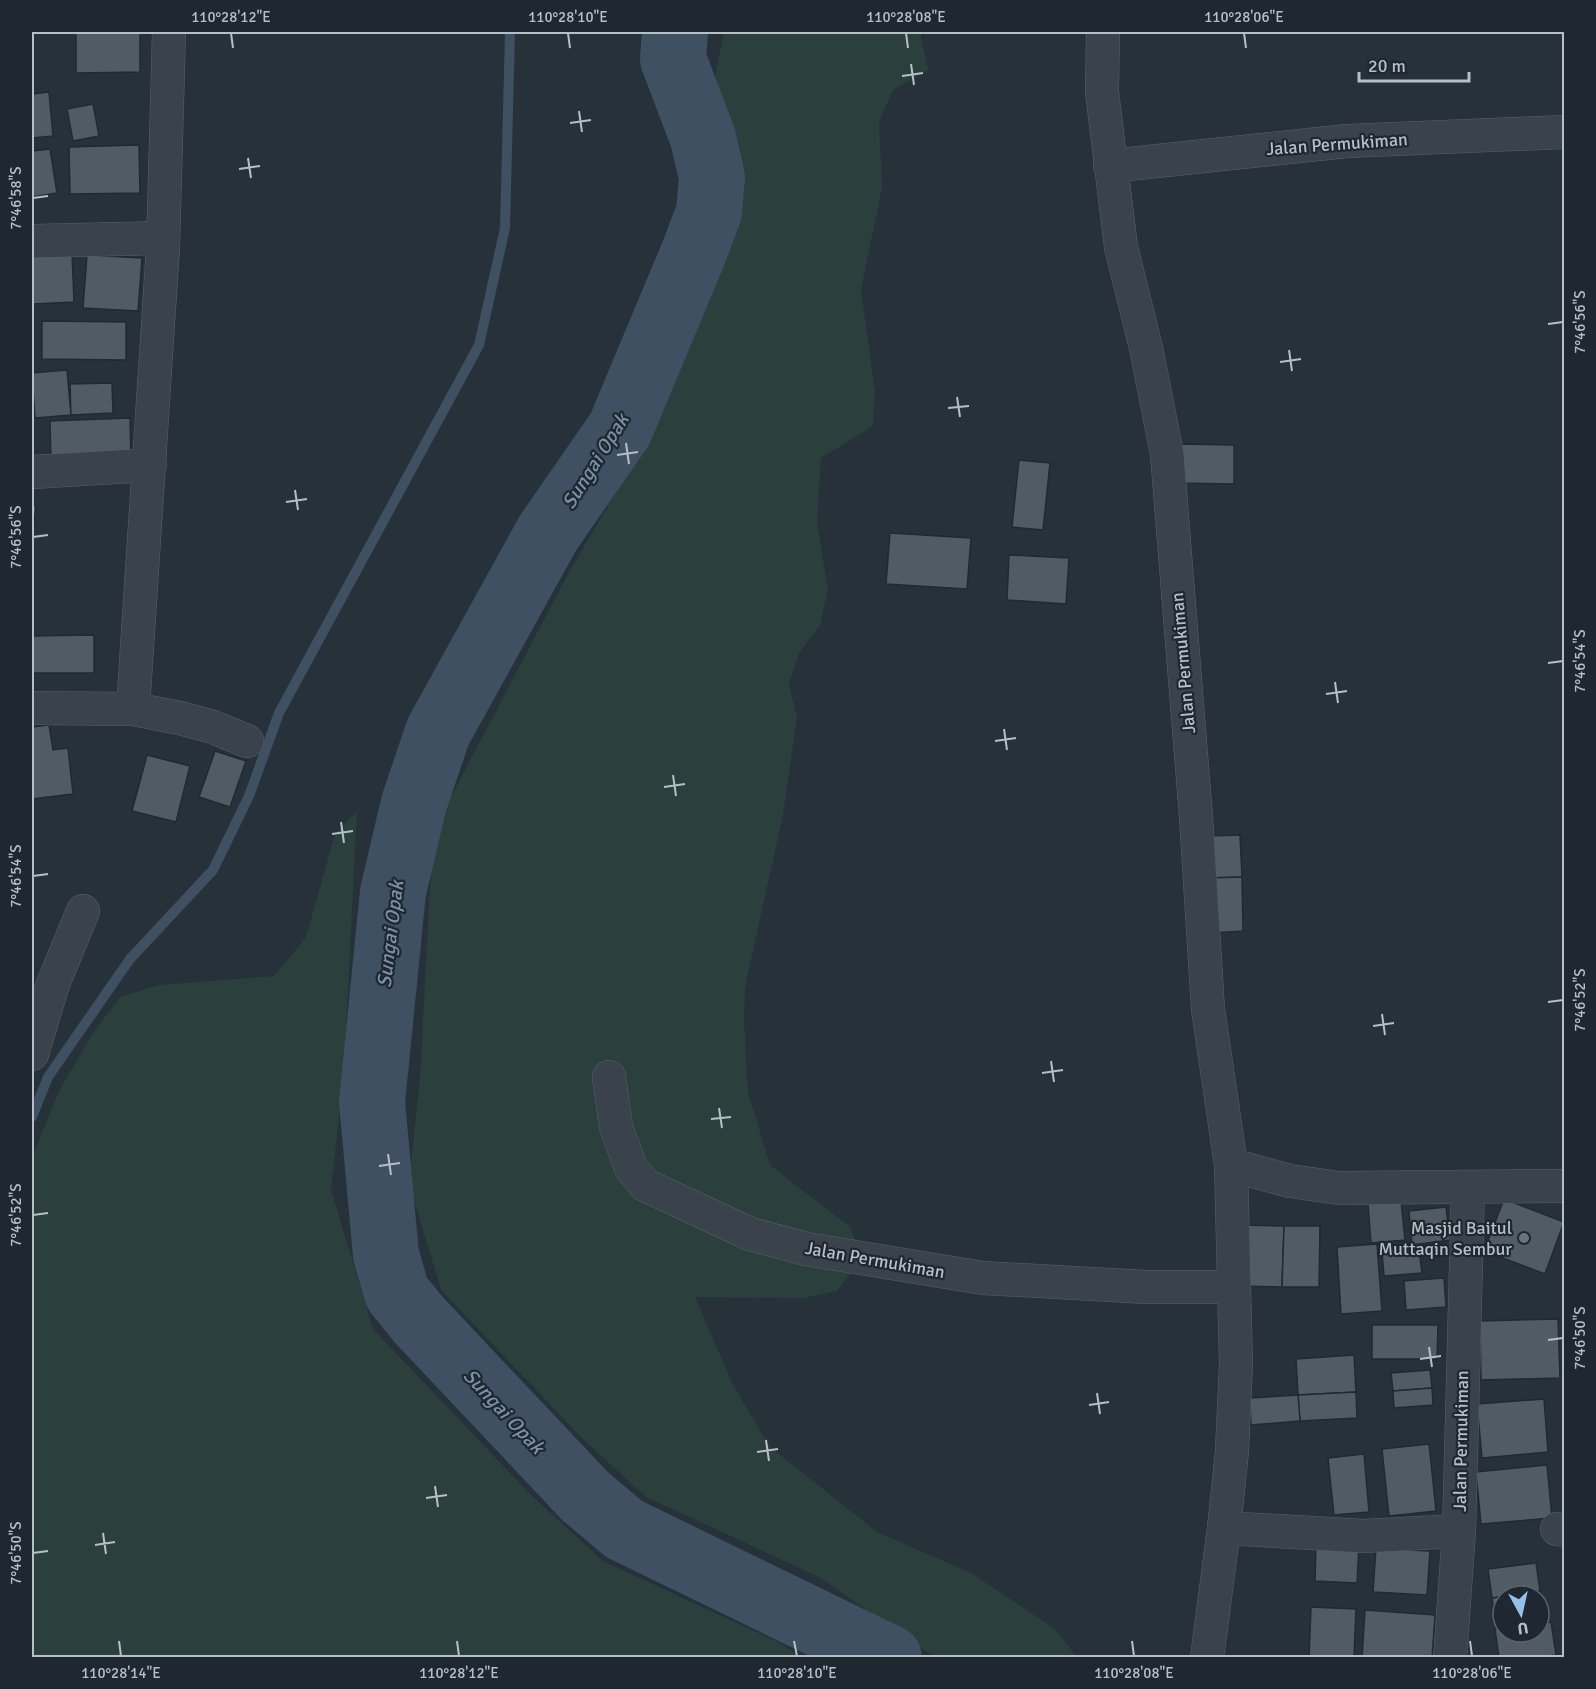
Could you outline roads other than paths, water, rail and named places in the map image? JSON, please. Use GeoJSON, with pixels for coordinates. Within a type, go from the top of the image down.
{"type":"FeatureCollection","features":[{"type":"Feature","properties":{"kind":"street"},"geometry":{"type":"LineString","coordinates":[[133,708],[163,238],[169,32]]}},
{"type":"Feature","properties":{"kind":"street","name":"Jalan Permukiman"},"geometry":{"type":"LineString","coordinates":[[1103,32],[1102,92],[1121,247],[1146,348],[1167,454],[1196,817],[1208,1009],[1231,1165],[1236,1364],[1232,1450],[1207,1658]]}},
{"type":"Feature","properties":{"kind":"street","name":"Jalan Permukiman"},"geometry":{"type":"LineString","coordinates":[[1110,166],[1347,141],[1564,132]]}},
{"type":"Feature","properties":{"kind":"street"},"geometry":{"type":"LineString","coordinates":[[32,241],[163,238]]}},
{"type":"Feature","properties":{"kind":"street"},"geometry":{"type":"LineString","coordinates":[[32,472],[150,465]]}},
{"type":"Feature","properties":{"kind":"street"},"geometry":{"type":"LineString","coordinates":[[32,708],[133,708],[213,727],[247,741]]}},
{"type":"Feature","properties":{"kind":"street"},"geometry":{"type":"LineString","coordinates":[[32,1054],[53,984],[83,911]]}},
{"type":"Feature","properties":{"kind":"street","name":"Jalan Permukiman"},"geometry":{"type":"LineString","coordinates":[[609,1077],[616,1127],[632,1168],[645,1185],[750,1234],[806,1249],[983,1278],[1146,1287],[1233,1287]]}},
{"type":"Feature","properties":{"kind":"street"},"geometry":{"type":"LineString","coordinates":[[1231,1165],[1290,1181],[1339,1188],[1564,1186]]}},
{"type":"Feature","properties":{"kind":"street","name":"Jalan Permukiman"},"geometry":{"type":"LineString","coordinates":[[1224,1528],[1362,1536],[1459,1532],[1467,1188]]}},
{"type":"Feature","properties":{"kind":"street"},"geometry":{"type":"LineString","coordinates":[[1450,1658],[1459,1532]]}},
{"type":"Feature","properties":{"kind":"waterway"},"geometry":{"type":"LineString","coordinates":[[32,1117],[48,1077],[130,959],[213,870],[249,796],[279,713],[479,345],[505,228],[510,32]]}},
{"type":"Feature","properties":{"kind":"waterway","name":"Sungai Opak"},"geometry":{"type":"LineString","coordinates":[[675,32],[673,59],[703,138],[712,177],[709,212],[620,429],[548,533],[438,732],[414,803],[393,892],[372,1102],[386,1255],[397,1293],[419,1320],[585,1496],[624,1529],[889,1658]]}},
{"type":"Feature","properties":{"kind":"place","name":"Masjid Baitul Muttaqin Sembur"},"geometry":{"type":"Point","coordinates":[1524,1238]}}]}
